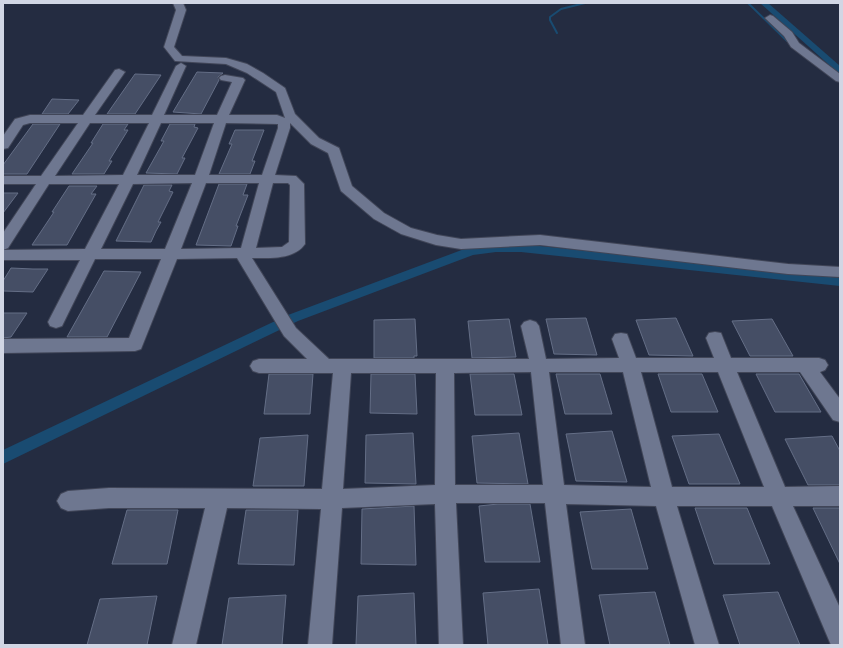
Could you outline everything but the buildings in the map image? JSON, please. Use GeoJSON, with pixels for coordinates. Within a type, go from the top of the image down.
{"type":"FeatureCollection","features":[{"type":"Feature","properties":{"kind":"street"},"geometry":{"type":"LineString","coordinates":[[178,3],[181,10],[169,47],[179,59],[217,60],[246,66],[282,90],[289,115],[315,141],[334,151],[346,188],[379,216],[406,231],[436,240],[461,244],[540,240],[788,269],[840,272]]}},
{"type":"Feature","properties":{"kind":"street"},"geometry":{"type":"LineString","coordinates":[[770,18],[788,34],[795,45],[840,79]]}},
{"type":"Feature","properties":{"kind":"street"},"geometry":{"type":"LineString","coordinates":[[56,322],[128,180],[181,66]]}},
{"type":"Feature","properties":{"kind":"street"},"geometry":{"type":"LineString","coordinates":[[3,245],[45,180],[119,72]]}},
{"type":"Feature","properties":{"kind":"street"},"geometry":{"type":"LineString","coordinates":[[3,346],[135,344],[201,179],[221,119],[239,80],[224,78]]}},
{"type":"Feature","properties":{"kind":"street"},"geometry":{"type":"LineString","coordinates":[[3,144],[19,122],[30,119],[277,119],[284,122],[284,128],[244,253],[290,332],[333,365]]}},
{"type":"Feature","properties":{"kind":"street"},"geometry":{"type":"LineString","coordinates":[[3,180],[291,179],[297,184],[297,244],[286,251],[273,253],[3,255]]}},
{"type":"Feature","properties":{"kind":"street"},"geometry":{"type":"LineString","coordinates":[[530,326],[539,365],[573,645]]}},
{"type":"Feature","properties":{"kind":"street"},"geometry":{"type":"LineString","coordinates":[[715,338],[724,364],[779,497],[840,636]]}},
{"type":"Feature","properties":{"kind":"street"},"geometry":{"type":"LineString","coordinates":[[620,339],[630,366],[664,497],[706,645]]}},
{"type":"Feature","properties":{"kind":"street"},"geometry":{"type":"LineString","coordinates":[[320,645],[333,500],[333,365]]}},
{"type":"Feature","properties":{"kind":"street"},"geometry":{"type":"LineString","coordinates":[[259,366],[812,365],[840,414]]}},
{"type":"Feature","properties":{"kind":"street"},"geometry":{"type":"LineString","coordinates":[[444,366],[446,494],[451,645]]}},
{"type":"Feature","properties":{"kind":"street"},"geometry":{"type":"LineString","coordinates":[[68,501],[109,498],[333,500],[446,494],[554,494],[664,497],[840,496]]}},
{"type":"Feature","properties":{"kind":"street"},"geometry":{"type":"LineString","coordinates":[[184,645],[218,500]]}},
{"type":"Feature","properties":{"kind":"waterway"},"geometry":{"type":"LineString","coordinates":[[557,33],[550,20],[550,17],[561,9],[585,3]]}},
{"type":"Feature","properties":{"kind":"waterway"},"geometry":{"type":"LineString","coordinates":[[748,3],[787,41]]}},
{"type":"Feature","properties":{"kind":"waterway"},"geometry":{"type":"LineString","coordinates":[[764,3],[840,70]]}},
{"type":"Feature","properties":{"kind":"waterway"},"geometry":{"type":"LineString","coordinates":[[3,457],[293,318],[471,251],[496,248],[521,248],[840,282]]}}]}
